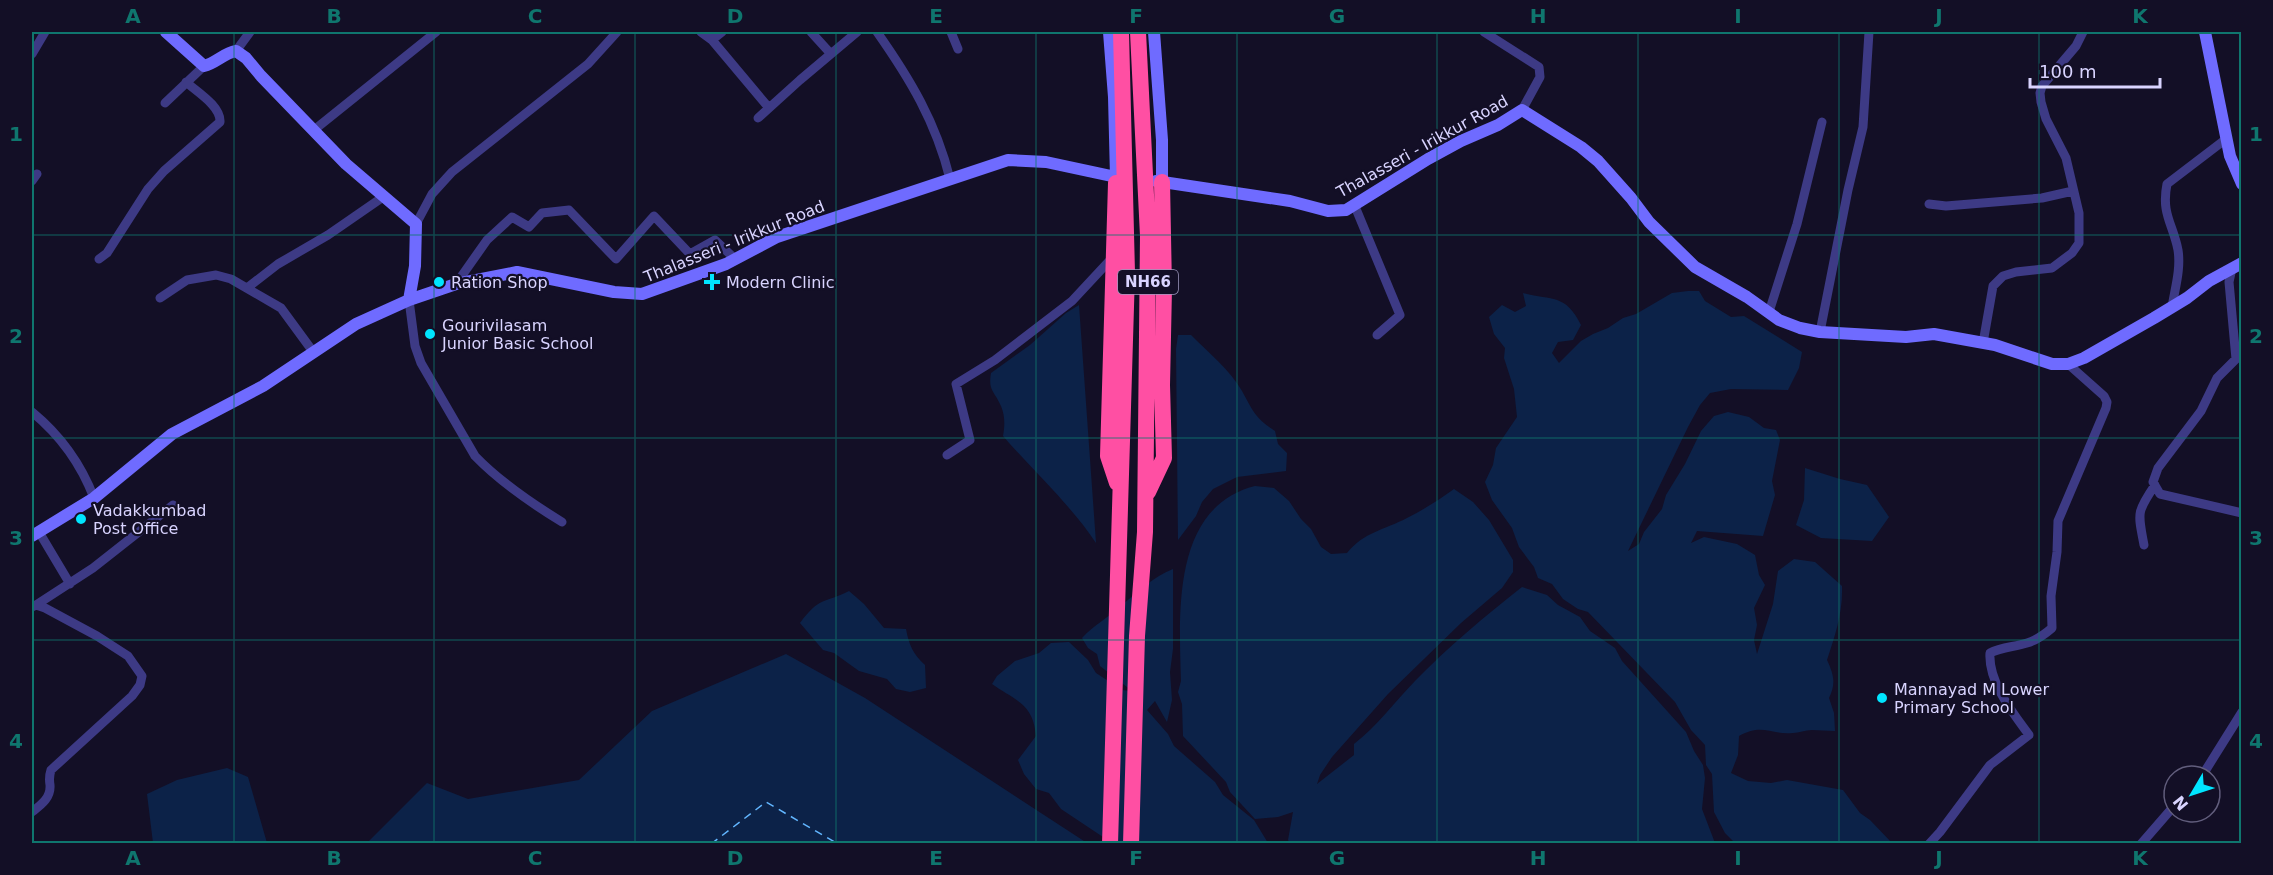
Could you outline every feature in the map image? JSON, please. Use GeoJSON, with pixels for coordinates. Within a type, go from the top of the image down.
{"type":"FeatureCollection","features":[{"type":"Feature","properties":{"kind":"highway","name":"NH66"},"geometry":{"type":"LineString","coordinates":[[1110,843],[1121,531],[1127,262],[1121,32]]}},
{"type":"Feature","properties":{"kind":"highway","name":"NH66"},"geometry":{"type":"LineString","coordinates":[[1131,843],[1137,636],[1145,532],[1148,236],[1138,32]]}},
{"type":"Feature","properties":{"kind":"highway"},"geometry":{"type":"LineString","coordinates":[[1116,177],[1108,456],[1122,495]]}},
{"type":"Feature","properties":{"kind":"highway"},"geometry":{"type":"LineString","coordinates":[[1145,499],[1164,458],[1162,385],[1164,288],[1159,181]]}},
{"type":"Feature","properties":{"kind":"main road"},"geometry":{"type":"LineString","coordinates":[[166,32],[204,66],[229,52],[236,51],[246,58],[346,164],[416,224],[415,266],[409,300]]}},
{"type":"Feature","properties":{"kind":"main road"},"geometry":{"type":"LineString","coordinates":[[1109,32],[1114,97],[1116,177]]}},
{"type":"Feature","properties":{"kind":"main road"},"geometry":{"type":"LineString","coordinates":[[1154,32],[1162,140],[1159,181]]}},
{"type":"Feature","properties":{"kind":"main road"},"geometry":{"type":"LineString","coordinates":[[2209,32],[2210,60],[2226,139],[2240,178]]}},
{"type":"Feature","properties":{"kind":"main road","name":"Thalasseri - Irikkur Road"},"geometry":{"type":"LineString","coordinates":[[1159,181],[1290,201],[1328,211],[1346,210],[1428,159],[1498,125],[1522,110],[1581,147],[1598,161],[1649,222],[1695,267],[1779,320],[1820,332],[1906,337],[1934,334],[1995,345],[2052,364],[2068,364]]}},
{"type":"Feature","properties":{"kind":"main road","name":"Thalasseri - Irikkur Road"},"geometry":{"type":"LineString","coordinates":[[35,534],[94,498],[172,434],[262,386],[356,324],[409,300],[456,284],[517,272],[614,292],[642,294],[735,259],[777,237],[1008,160],[1046,162],[1116,177]]}},
{"type":"Feature","properties":{"kind":"main road"},"geometry":{"type":"LineString","coordinates":[[2068,364],[2084,358],[2172,307],[2237,266]]}},
{"type":"Feature","properties":{"kind":"street"},"geometry":{"type":"LineString","coordinates":[[32,54],[45,32]]}},
{"type":"Feature","properties":{"kind":"street"},"geometry":{"type":"LineString","coordinates":[[236,51],[250,32]]}},
{"type":"Feature","properties":{"kind":"street"},"geometry":{"type":"LineString","coordinates":[[314,130],[436,32]]}},
{"type":"Feature","properties":{"kind":"street"},"geometry":{"type":"LineString","coordinates":[[416,224],[432,194],[452,172],[588,64],[617,32]]}},
{"type":"Feature","properties":{"kind":"street"},"geometry":{"type":"LineString","coordinates":[[701,32],[712,40],[769,108]]}},
{"type":"Feature","properties":{"kind":"street"},"geometry":{"type":"LineString","coordinates":[[712,40],[722,32]]}},
{"type":"Feature","properties":{"kind":"street"},"geometry":{"type":"LineString","coordinates":[[811,32],[831,54]]}},
{"type":"Feature","properties":{"kind":"street"},"geometry":{"type":"LineString","coordinates":[[758,118],[857,32]]}},
{"type":"Feature","properties":{"kind":"street"},"geometry":{"type":"LineString","coordinates":[[877,32],[915,87],[944,154],[950,179]]}},
{"type":"Feature","properties":{"kind":"street"},"geometry":{"type":"LineString","coordinates":[[951,32],[958,48]]}},
{"type":"Feature","properties":{"kind":"street"},"geometry":{"type":"LineString","coordinates":[[1484,32],[1539,67],[1540,77],[1522,110]]}},
{"type":"Feature","properties":{"kind":"street"},"geometry":{"type":"LineString","coordinates":[[1820,332],[1863,127],[1868,86],[1869,32]]}},
{"type":"Feature","properties":{"kind":"street"},"geometry":{"type":"LineString","coordinates":[[1983,343],[1993,286],[2003,276],[2016,272],[2052,268],[2072,253],[2079,243],[2079,213],[2066,158],[2046,119],[2040,93],[2042,86],[2076,46],[2084,32]]}},
{"type":"Feature","properties":{"kind":"street"},"geometry":{"type":"LineString","coordinates":[[165,103],[204,66]]}},
{"type":"Feature","properties":{"kind":"street"},"geometry":{"type":"LineString","coordinates":[[99,259],[107,253],[148,189],[164,171],[220,122],[221,116],[215,108],[186,82]]}},
{"type":"Feature","properties":{"kind":"street"},"geometry":{"type":"LineString","coordinates":[[1769,312],[1797,224],[1822,122]]}},
{"type":"Feature","properties":{"kind":"street"},"geometry":{"type":"LineString","coordinates":[[2172,307],[2179,265],[2178,247],[2169,224],[2164,199],[2167,184],[2226,139]]}},
{"type":"Feature","properties":{"kind":"street"},"geometry":{"type":"LineString","coordinates":[[1929,204],[1946,206],[2043,198],[2073,190]]}},
{"type":"Feature","properties":{"kind":"street"},"geometry":{"type":"LineString","coordinates":[[247,288],[278,264],[328,235],[382,197]]}},
{"type":"Feature","properties":{"kind":"street"},"geometry":{"type":"LineString","coordinates":[[1354,204],[1400,315],[1377,335]]}},
{"type":"Feature","properties":{"kind":"street"},"geometry":{"type":"LineString","coordinates":[[456,284],[487,240],[512,217],[529,227],[542,213],[569,210],[616,259],[654,216],[690,254],[715,240],[735,259]]}},
{"type":"Feature","properties":{"kind":"street"},"geometry":{"type":"LineString","coordinates":[[947,455],[970,440],[956,384],[995,360],[1072,301],[1113,257]]}},
{"type":"Feature","properties":{"kind":"street"},"geometry":{"type":"LineString","coordinates":[[2237,266],[2229,282],[2236,359],[2217,378],[2200,411],[2158,468],[2153,482],[2160,494],[2241,513]]}},
{"type":"Feature","properties":{"kind":"street"},"geometry":{"type":"LineString","coordinates":[[160,298],[187,280],[216,275],[231,279],[281,308],[314,353]]}},
{"type":"Feature","properties":{"kind":"street"},"geometry":{"type":"LineString","coordinates":[[409,300],[415,346],[422,363],[475,456],[524,498],[562,522]]}},
{"type":"Feature","properties":{"kind":"street"},"geometry":{"type":"LineString","coordinates":[[1929,843],[1940,832],[1990,765],[2029,735],[2004,697],[1994,676],[1990,653],[2027,643],[2041,637],[2052,628],[2051,596],[2057,552],[2058,521],[2107,402],[2100,391],[2068,364]]}},
{"type":"Feature","properties":{"kind":"street"},"geometry":{"type":"LineString","coordinates":[[32,412],[69,451],[84,472],[94,498]]}},
{"type":"Feature","properties":{"kind":"street"},"geometry":{"type":"LineString","coordinates":[[2144,545],[2140,508],[2155,485]]}},
{"type":"Feature","properties":{"kind":"street"},"geometry":{"type":"LineString","coordinates":[[34,606],[70,584],[173,505]]}},
{"type":"Feature","properties":{"kind":"street"},"geometry":{"type":"LineString","coordinates":[[35,534],[70,584]]}},
{"type":"Feature","properties":{"kind":"street"},"geometry":{"type":"LineString","coordinates":[[32,812],[45,801],[49,792],[51,770],[132,696],[140,685],[142,676],[128,656],[97,636],[34,606]]}},
{"type":"Feature","properties":{"kind":"street"},"geometry":{"type":"LineString","coordinates":[[2209,764],[2241,712]]}},
{"type":"Feature","properties":{"kind":"street"},"geometry":{"type":"LineString","coordinates":[[2142,843],[2162,820]]}},
{"type":"Feature","properties":{"kind":"water"},"geometry":{"type":"Polygon","coordinates":[[[1699,291],[1705,301],[1731,317],[1744,316],[1802,352],[1799,368],[1788,390],[1731,389],[1710,393],[1700,405],[1688,427],[1628,551],[1639,544],[1644,532],[1662,509],[1666,495],[1701,431],[1714,416],[1728,412],[1749,417],[1764,428],[1776,430],[1780,440],[1772,481],[1775,495],[1763,536],[1697,531],[1691,543],[1704,537],[1737,544],[1755,555],[1759,575],[1765,585],[1754,608],[1757,625],[1754,640],[1757,654],[1773,604],[1778,571],[1794,559],[1815,562],[1842,586],[1840,615],[1827,660],[1833,679],[1833,688],[1829,698],[1834,713],[1835,731],[1812,730],[1785,733],[1754,730],[1747,732],[1739,736],[1738,755],[1731,773],[1748,781],[1771,783],[1787,780],[1843,790],[1860,813],[1892,843],[1735,843],[1725,833],[1714,812],[1712,774],[1706,765],[1705,745],[1691,730],[1675,702],[1588,612],[1578,609],[1563,599],[1552,584],[1538,578],[1534,567],[1519,547],[1512,528],[1492,500],[1485,482],[1493,465],[1496,448],[1517,417],[1514,389],[1504,358],[1505,348],[1494,334],[1489,317],[1502,305],[1515,312],[1526,306],[1523,293],[1563,303],[1581,325],[1573,340],[1558,342],[1552,353],[1559,363],[1581,341],[1593,334],[1623,318],[1636,314],[1672,293],[1699,291]]]}},
{"type":"Feature","properties":{"kind":"water"},"geometry":{"type":"Polygon","coordinates":[[[1079,305],[1096,543],[1063,501],[1003,436],[1003,413],[990,384],[991,373],[1079,305]]]}},
{"type":"Feature","properties":{"kind":"water"},"geometry":{"type":"Polygon","coordinates":[[[1178,335],[1191,335],[1225,369],[1237,383],[1255,414],[1275,431],[1278,444],[1287,453],[1286,471],[1237,477],[1213,489],[1178,540],[1176,349],[1178,335]]]}},
{"type":"Feature","properties":{"kind":"water"},"geometry":{"type":"Polygon","coordinates":[[[1805,468],[1867,485],[1889,517],[1872,541],[1821,538],[1796,525],[1804,500],[1805,468]]]}},
{"type":"Feature","properties":{"kind":"water"},"geometry":{"type":"Polygon","coordinates":[[[1255,486],[1274,488],[1289,501],[1311,529],[1321,547],[1331,554],[1347,553],[1360,540],[1413,515],[1454,489],[1473,502],[1489,520],[1513,560],[1513,572],[1502,588],[1461,623],[1388,694],[1332,757],[1317,784],[1354,755],[1354,744],[1378,722],[1428,668],[1467,632],[1522,587],[1547,595],[1558,605],[1580,617],[1590,631],[1615,648],[1622,661],[1686,732],[1703,765],[1705,778],[1702,809],[1715,843],[1290,843],[1288,840],[1293,812],[1278,817],[1255,819],[1230,792],[1226,782],[1183,736],[1182,704],[1178,692],[1181,681],[1182,595],[1186,566],[1195,539],[1208,516],[1228,498],[1255,486]]]}},
{"type":"Feature","properties":{"kind":"water"},"geometry":{"type":"Polygon","coordinates":[[[1173,569],[1173,649],[1170,672],[1172,700],[1167,722],[1155,701],[1147,710],[1168,734],[1174,746],[1215,782],[1223,795],[1254,820],[1268,843],[1112,843],[1061,809],[1049,793],[1036,789],[1024,774],[1018,760],[1036,736],[1034,725],[1031,716],[1022,704],[992,684],[997,676],[1015,661],[1039,653],[1051,643],[1069,642],[1088,660],[1096,673],[1122,690],[1132,691],[1100,666],[1097,654],[1088,648],[1082,638],[1146,585],[1173,569]]]}},
{"type":"Feature","properties":{"kind":"water"},"geometry":{"type":"Polygon","coordinates":[[[849,591],[864,604],[884,628],[906,629],[912,649],[925,665],[926,688],[910,692],[896,689],[887,679],[859,671],[834,653],[823,650],[800,623],[817,604],[849,591]]]}},
{"type":"Feature","properties":{"kind":"water"},"geometry":{"type":"Polygon","coordinates":[[[786,654],[865,698],[1087,843],[367,843],[427,783],[468,799],[579,780],[652,711],[786,654]]]}},
{"type":"Feature","properties":{"kind":"water"},"geometry":{"type":"Polygon","coordinates":[[[227,768],[248,777],[267,843],[153,843],[147,794],[177,780],[227,768]]]}},
{"type":"Feature","properties":{"kind":"ferry route"},"geometry":{"type":"LineString","coordinates":[[711,844],[766,802],[838,844]]}},
{"type":"Feature","properties":{"kind":"place","name":"Ration Shop"},"geometry":{"type":"Point","coordinates":[439,282]}},
{"type":"Feature","properties":{"kind":"place","name":"Modern Clinic"},"geometry":{"type":"Point","coordinates":[712,282]}},
{"type":"Feature","properties":{"kind":"place","name":"Gourivilasam Junior Basic School"},"geometry":{"type":"Point","coordinates":[430,334]}},
{"type":"Feature","properties":{"kind":"place","name":"Vadakkumbad Post Office"},"geometry":{"type":"Point","coordinates":[81,519]}},
{"type":"Feature","properties":{"kind":"place","name":"Mannayad M Lower Primary School"},"geometry":{"type":"Point","coordinates":[1882,698]}}]}
